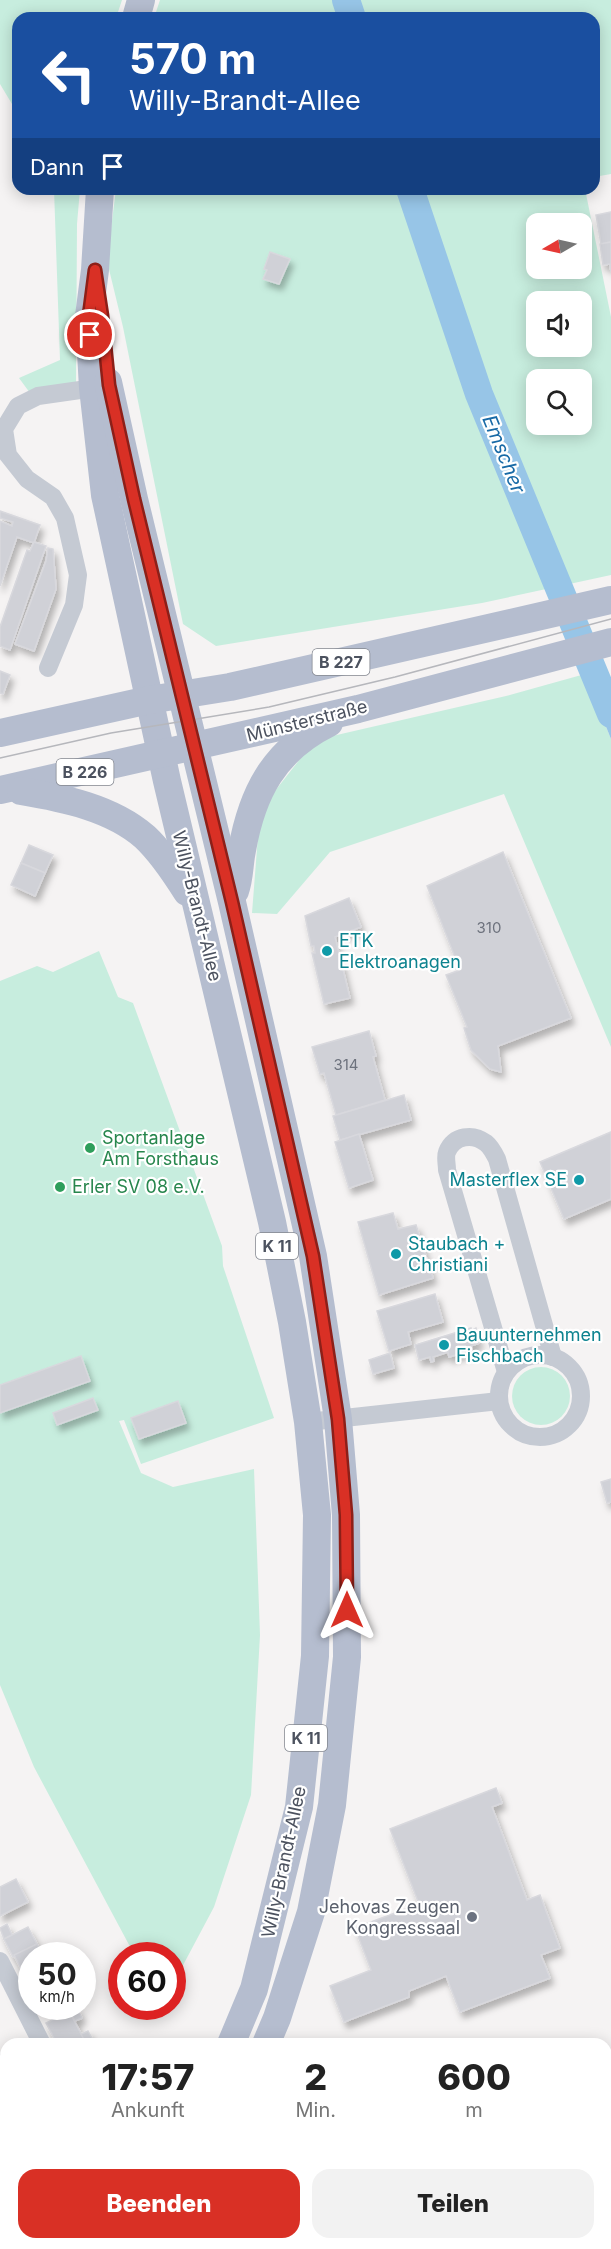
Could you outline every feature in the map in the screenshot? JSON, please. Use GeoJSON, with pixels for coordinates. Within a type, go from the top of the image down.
{"type":"FeatureCollection","features":[{"type":"Feature","properties":{"kind":"main road","name":"Willy-Brandt-Allee"},"geometry":{"type":"LineString","coordinates":[[100,195],[95,270],[102,316],[101,387],[105,495],[148,700],[272,1222],[292,1322],[308,1422],[316,1515],[315,1656],[299,1807],[255,1989],[234,2038]]}},
{"type":"Feature","properties":{"kind":"main road","name":"Willy-Brandt-Allee"},"geometry":{"type":"LineString","coordinates":[[101,387],[134,499],[232,902],[313,1256],[338,1419],[346,1515],[347,1657],[332,1805],[311,1912],[269,2038]]}},
{"type":"Feature","properties":{"kind":"main road","name":"B 227"},"geometry":{"type":"LineString","coordinates":[[181,695],[230,687],[611,600]]}},
{"type":"Feature","properties":{"kind":"main road","name":"Münsterstraße"},"geometry":{"type":"LineString","coordinates":[[3,790],[358,709],[611,642]]}},
{"type":"Feature","properties":{"kind":"main road"},"geometry":{"type":"LineString","coordinates":[[0,733],[148,700],[181,695]]}},
{"type":"Feature","properties":{"kind":"main road"},"geometry":{"type":"LineString","coordinates":[[232,902],[239,878],[241,852],[252,807],[262,783],[285,754],[312,732],[358,709]]}},
{"type":"Feature","properties":{"kind":"main road"},"geometry":{"type":"LineString","coordinates":[[3,790],[54,797],[115,817],[145,837],[174,872],[196,905]]}},
{"type":"Feature","properties":{"kind":"street"},"geometry":{"type":"LineString","coordinates":[[48,668],[74,605],[78,575],[65,518],[53,498],[27,479],[8,454],[4,429],[18,406],[38,396],[101,387]]}},
{"type":"Feature","properties":{"kind":"street"},"geometry":{"type":"LineString","coordinates":[[506,1372],[447,1170],[446,1154],[452,1143],[464,1137],[477,1138],[488,1144],[497,1159],[553,1357]]}},
{"type":"Feature","properties":{"kind":"street"},"geometry":{"type":"LineString","coordinates":[[534,1356],[553,1357],[569,1366],[576,1375],[581,1388],[578,1413],[571,1424],[560,1432],[547,1437],[533,1437],[509,1424],[499,1401],[500,1384],[506,1372],[522,1360],[534,1356]]}},
{"type":"Feature","properties":{"kind":"street"},"geometry":{"type":"LineString","coordinates":[[308,1422],[499,1401]]}},
{"type":"Feature","properties":{"kind":"street"},"geometry":{"type":"LineString","coordinates":[[0,1961],[39,2038]]}},
{"type":"Feature","properties":{"kind":"green space"},"geometry":{"type":"Polygon","coordinates":[[[0,0],[122,0],[118,12],[12,12],[12,104],[0,84],[0,0]]]}},
{"type":"Feature","properties":{"kind":"green space"},"geometry":{"type":"Polygon","coordinates":[[[160,0],[611,0],[611,174],[600,176],[600,12],[156,12],[160,0]]]}},
{"type":"Feature","properties":{"kind":"green space"},"geometry":{"type":"Polygon","coordinates":[[[54,195],[79,195],[77,224],[76,384],[30,393],[19,378],[60,360],[54,195]]]}},
{"type":"Feature","properties":{"kind":"green space"},"geometry":{"type":"Polygon","coordinates":[[[115,195],[586,195],[590,213],[526,213],[526,279],[592,279],[592,223],[611,317],[611,575],[482,603],[216,646],[183,624],[123,327],[107,261],[115,195]]]}},
{"type":"Feature","properties":{"kind":"green space"},"geometry":{"type":"Polygon","coordinates":[[[585,674],[611,739],[611,1047],[504,794],[330,852],[277,914],[252,913],[260,810],[315,740],[506,696],[585,674]]]}},
{"type":"Feature","properties":{"kind":"green space"},"geometry":{"type":"Polygon","coordinates":[[[99,951],[118,997],[133,1003],[222,1246],[223,1266],[274,1418],[141,1464],[124,1420],[119,1421],[141,1473],[173,1487],[254,1469],[260,1635],[251,1795],[214,1907],[186,1960],[186,1942],[128,1942],[34,1767],[0,1685],[0,981],[37,966],[53,972],[99,951]]]}},
{"type":"Feature","properties":{"kind":"green space"},"geometry":{"type":"Polygon","coordinates":[[[541,1367],[557,1372],[565,1380],[570,1396],[565,1412],[557,1420],[541,1425],[525,1420],[517,1412],[512,1396],[517,1380],[525,1372],[541,1367]]]}},
{"type":"Feature","properties":{"kind":"water"},"geometry":{"type":"Polygon","coordinates":[[[605,668],[611,682],[611,739],[585,674],[605,668]]]}},
{"type":"Feature","properties":{"kind":"building"},"geometry":{"type":"Polygon","coordinates":[[[611,212],[611,242],[601,244],[596,215],[611,212]]]}},
{"type":"Feature","properties":{"kind":"building"},"geometry":{"type":"Polygon","coordinates":[[[611,242],[611,272],[610,264],[603,265],[600,244],[611,242]]]}},
{"type":"Feature","properties":{"kind":"building"},"geometry":{"type":"Polygon","coordinates":[[[270,252],[290,259],[279,284],[263,279],[270,252]]]}},
{"type":"Feature","properties":{"kind":"building"},"geometry":{"type":"Polygon","coordinates":[[[0,511],[40,525],[34,543],[17,537],[0,586],[0,521],[12,526],[13,522],[0,518],[0,511]]]}},
{"type":"Feature","properties":{"kind":"building"},"geometry":{"type":"Polygon","coordinates":[[[34,542],[46,546],[10,650],[0,646],[0,627],[27,550],[30,551],[34,542]]]}},
{"type":"Feature","properties":{"kind":"building"},"geometry":{"type":"Polygon","coordinates":[[[48,548],[53,549],[56,589],[34,651],[15,644],[46,561],[48,548]]]}},
{"type":"Feature","properties":{"kind":"building"},"geometry":{"type":"Polygon","coordinates":[[[0,671],[10,675],[3,694],[0,693],[0,671]]]}},
{"type":"Feature","properties":{"kind":"building"},"geometry":{"type":"Polygon","coordinates":[[[29,845],[53,855],[45,873],[21,863],[29,845]]]}},
{"type":"Feature","properties":{"kind":"building"},"geometry":{"type":"Polygon","coordinates":[[[503,852],[571,1018],[498,1046],[501,1072],[490,1069],[471,1050],[464,1028],[467,1027],[446,975],[460,970],[427,886],[503,852]]]}},
{"type":"Feature","properties":{"kind":"building"},"geometry":{"type":"Polygon","coordinates":[[[21,863],[45,873],[35,896],[11,885],[21,863]]]}},
{"type":"Feature","properties":{"kind":"building","name":"ETK Elektroanagen"},"geometry":{"type":"Polygon","coordinates":[[[349,898],[361,927],[335,937],[350,998],[324,1004],[312,953],[315,953],[314,946],[311,946],[305,916],[349,898]]]}},
{"type":"Feature","properties":{"kind":"building"},"geometry":{"type":"Polygon","coordinates":[[[369,1031],[376,1056],[373,1057],[385,1100],[336,1115],[324,1073],[320,1074],[312,1047],[369,1031]]]}},
{"type":"Feature","properties":{"kind":"building"},"geometry":{"type":"Polygon","coordinates":[[[404,1095],[411,1120],[340,1140],[333,1116],[404,1095]]]}},
{"type":"Feature","properties":{"kind":"building","name":"Masterflex SE"},"geometry":{"type":"Polygon","coordinates":[[[611,1132],[611,1199],[564,1219],[540,1162],[611,1132]]]}},
{"type":"Feature","properties":{"kind":"building"},"geometry":{"type":"Polygon","coordinates":[[[359,1134],[373,1180],[349,1188],[335,1142],[359,1134]]]}},
{"type":"Feature","properties":{"kind":"building","name":"Staubach + Christiani"},"geometry":{"type":"Polygon","coordinates":[[[393,1213],[398,1229],[416,1225],[433,1278],[379,1295],[358,1222],[393,1213]]]}},
{"type":"Feature","properties":{"kind":"building"},"geometry":{"type":"Polygon","coordinates":[[[435,1294],[443,1322],[408,1332],[411,1344],[389,1351],[377,1311],[435,1294]]]}},
{"type":"Feature","properties":{"kind":"building","name":"Bauunternehmen Fischbach"},"geometry":{"type":"Polygon","coordinates":[[[471,1328],[476,1343],[478,1342],[474,1329],[476,1328],[479,1343],[471,1346],[472,1350],[449,1357],[448,1352],[433,1357],[434,1361],[431,1362],[430,1357],[419,1360],[415,1345],[471,1328]]]}},
{"type":"Feature","properties":{"kind":"building"},"geometry":{"type":"Polygon","coordinates":[[[390,1353],[394,1368],[373,1374],[369,1360],[390,1353]]]}},
{"type":"Feature","properties":{"kind":"building"},"geometry":{"type":"Polygon","coordinates":[[[81,1356],[90,1381],[0,1413],[0,1385],[81,1356]]]}},
{"type":"Feature","properties":{"kind":"building"},"geometry":{"type":"Polygon","coordinates":[[[93,1398],[98,1410],[57,1425],[53,1413],[93,1398]]]}},
{"type":"Feature","properties":{"kind":"building"},"geometry":{"type":"Polygon","coordinates":[[[178,1401],[186,1423],[139,1439],[131,1418],[178,1401]]]}},
{"type":"Feature","properties":{"kind":"building"},"geometry":{"type":"Polygon","coordinates":[[[611,1479],[611,1502],[607,1503],[601,1482],[611,1479]]]}},
{"type":"Feature","properties":{"kind":"building"},"geometry":{"type":"Polygon","coordinates":[[[496,1788],[502,1803],[492,1807],[527,1900],[540,1895],[560,1948],[541,1955],[550,1978],[460,2012],[446,1976],[409,1991],[409,1997],[344,2022],[330,1986],[371,1970],[355,1928],[419,1904],[390,1829],[496,1788]]]}},
{"type":"Feature","properties":{"kind":"building"},"geometry":{"type":"Polygon","coordinates":[[[16,1879],[28,1902],[0,1916],[0,1887],[16,1879]]]}},
{"type":"Feature","properties":{"kind":"building"},"geometry":{"type":"Polygon","coordinates":[[[7,1924],[12,1935],[4,1939],[0,1928],[7,1924]]]}},
{"type":"Feature","properties":{"kind":"building"},"geometry":{"type":"Polygon","coordinates":[[[28,1927],[36,1942],[18,1942],[18,1954],[13,1957],[4,1939],[28,1927]]]}},
{"type":"Feature","properties":{"kind":"building"},"geometry":{"type":"Polygon","coordinates":[[[52,2020],[74,2020],[83,2038],[54,2038],[46,2023],[52,2020]]]}},
{"type":"Feature","properties":{"kind":"building"},"geometry":{"type":"Polygon","coordinates":[[[88,2031],[92,2038],[83,2038],[81,2034],[88,2031]]]}},
{"type":"Feature","properties":{"kind":"waterway","name":"Emscher"},"geometry":{"type":"LineString","coordinates":[[346,0],[350,12]]}},
{"type":"Feature","properties":{"kind":"waterway","name":"Emscher"},"geometry":{"type":"LineString","coordinates":[[412,195],[479,394],[611,714]]}},
{"type":"Feature","properties":{"kind":"tram line"},"geometry":{"type":"LineString","coordinates":[[0,758],[111,733],[269,707],[395,677],[611,619]]}},
{"type":"Feature","properties":{"kind":"place","name":"ETK Elektroanagen"},"geometry":{"type":"Point","coordinates":[327,951]}},
{"type":"Feature","properties":{"kind":"place","name":"Sportanlage Am Forsthaus"},"geometry":{"type":"Point","coordinates":[90,1148]}},
{"type":"Feature","properties":{"kind":"place","name":"Masterflex SE"},"geometry":{"type":"Point","coordinates":[579,1180]}},
{"type":"Feature","properties":{"kind":"place","name":"Erler SV 08 e.V."},"geometry":{"type":"Point","coordinates":[60,1187]}},
{"type":"Feature","properties":{"kind":"place","name":"Staubach + Christiani"},"geometry":{"type":"Point","coordinates":[396,1254]}},
{"type":"Feature","properties":{"kind":"place","name":"Bauunternehmen Fischbach"},"geometry":{"type":"Point","coordinates":[444,1345]}},
{"type":"Feature","properties":{"kind":"place","name":"Jehovas Zeugen Kongresssaal"},"geometry":{"type":"Point","coordinates":[472,1917]}},
{"type":"Feature","properties":{"kind":"route"},"geometry":{"type":"LineString","coordinates":[[90,335],[89,316],[95,270],[109,385],[134,499],[232,902],[313,1256],[338,1419],[346,1515],[347,1610]]}}]}
